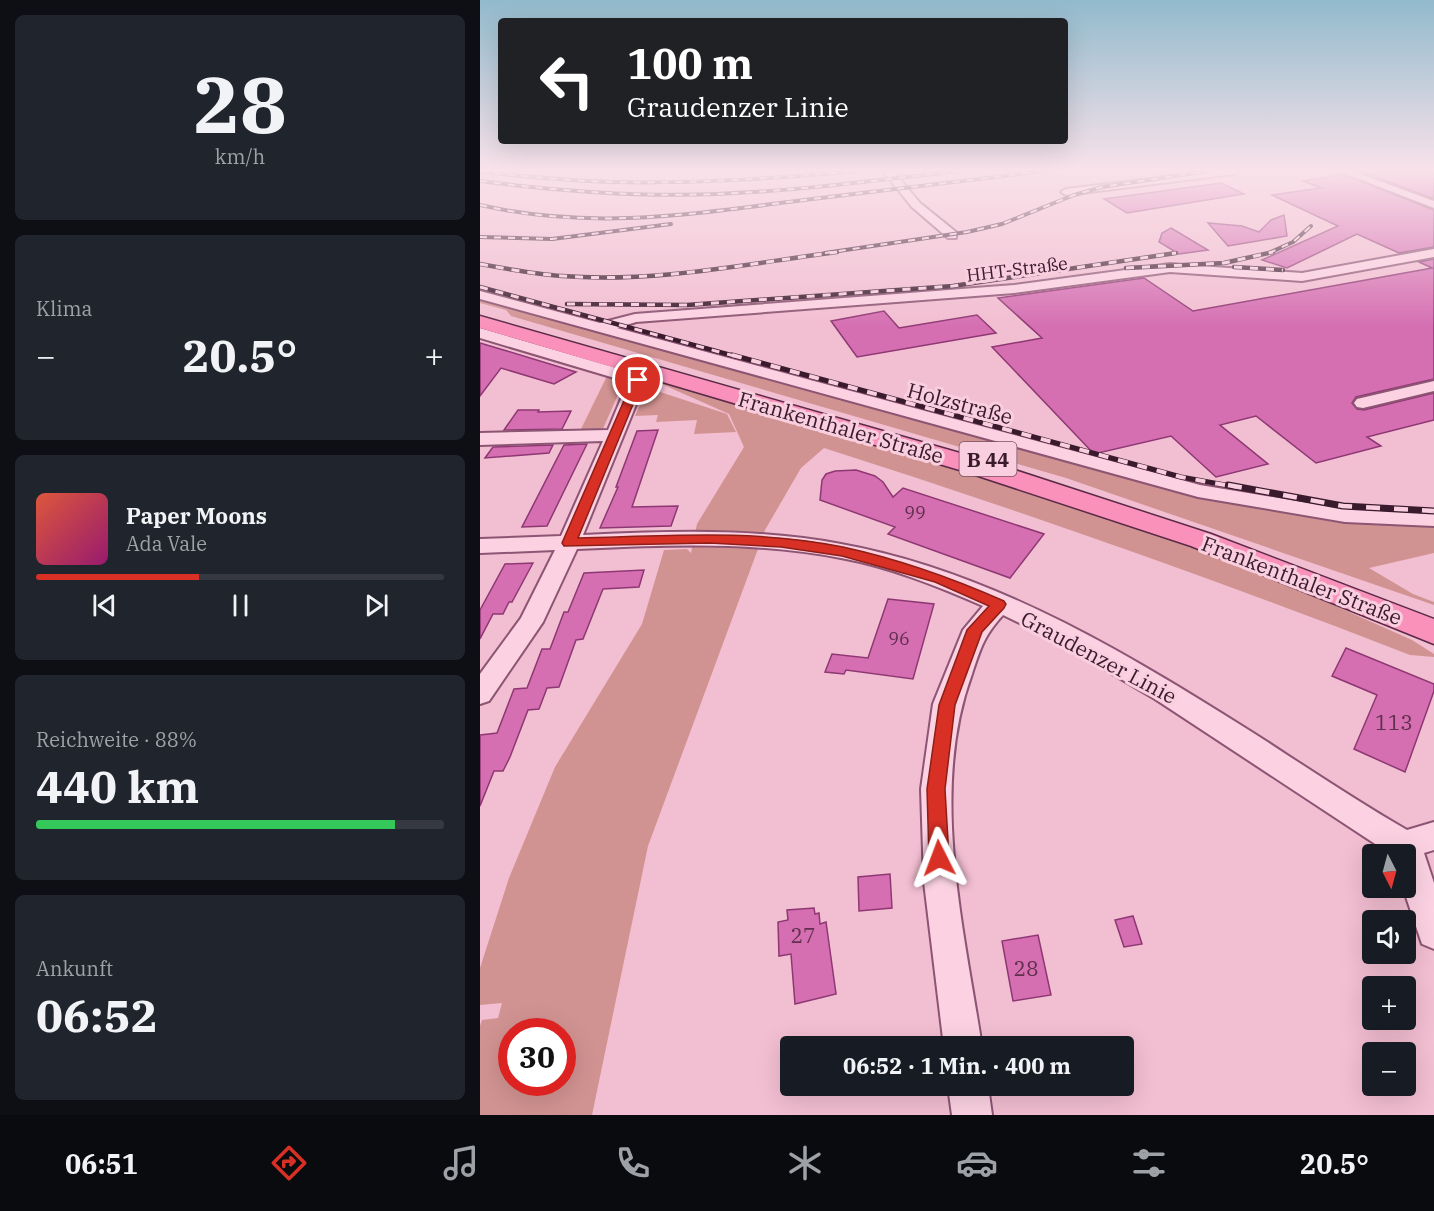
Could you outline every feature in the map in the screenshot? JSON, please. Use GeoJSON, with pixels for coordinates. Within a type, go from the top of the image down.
{"type":"FeatureCollection","features":[{"type":"Feature","properties":{"kind":"main road","name":"Frankenthaler Straße"},"geometry":{"type":"LineString","coordinates":[[480,312],[978,456],[1206,531],[1429,628]]}},
{"type":"Feature","properties":{"kind":"main road","name":"Frankenthaler Straße"},"geometry":{"type":"LineString","coordinates":[[480,322],[972,465],[1201,540],[1429,628]]}},
{"type":"Feature","properties":{"kind":"street"},"geometry":{"type":"LineString","coordinates":[[938,223],[952,235]]}},
{"type":"Feature","properties":{"kind":"street","name":"HHT-Straße"},"geometry":{"type":"LineString","coordinates":[[603,327],[635,318],[1014,290],[1170,268],[1302,277],[1434,253]]}},
{"type":"Feature","properties":{"kind":"street","name":"Holzstraße"},"geometry":{"type":"LineString","coordinates":[[480,295],[1198,491],[1304,511],[1392,520],[1434,520]]}},
{"type":"Feature","properties":{"kind":"street"},"geometry":{"type":"LineString","coordinates":[[480,333],[638,380],[569,543],[531,622],[480,694]]}},
{"type":"Feature","properties":{"kind":"street"},"geometry":{"type":"LineString","coordinates":[[1363,403],[1434,386]]}},
{"type":"Feature","properties":{"kind":"street"},"geometry":{"type":"LineString","coordinates":[[480,439],[615,435]]}},
{"type":"Feature","properties":{"kind":"street","name":"Graudenzer Linie"},"geometry":{"type":"LineString","coordinates":[[480,546],[710,539],[781,543],[832,550],[940,579],[1059,633],[1172,696],[1366,823],[1420,840]]}},
{"type":"Feature","properties":{"kind":"street"},"geometry":{"type":"LineString","coordinates":[[961,1036],[940,882],[936,789],[947,705],[975,630],[999,604]]}},
{"type":"Feature","properties":{"kind":"street"},"geometry":{"type":"LineString","coordinates":[[1420,840],[1434,932]]}},
{"type":"Feature","properties":{"kind":"street"},"geometry":{"type":"LineString","coordinates":[[969,1096],[972,1115]]}},
{"type":"Feature","properties":{"kind":"shaded area"},"geometry":{"type":"Polygon","coordinates":[[[480,298],[1191,496],[1334,522],[1434,527],[1434,553],[1369,568],[1413,594],[1434,602],[1434,605],[1066,478],[511,316],[506,310],[480,303],[480,298]]]}},
{"type":"Feature","properties":{"kind":"shaded area"},"geometry":{"type":"Polygon","coordinates":[[[607,376],[624,381],[602,431],[580,431],[607,376]]]}},
{"type":"Feature","properties":{"kind":"shaded area"},"geometry":{"type":"Polygon","coordinates":[[[648,378],[967,469],[1228,558],[1412,640],[1434,654],[1434,657],[1410,655],[1119,547],[824,448],[801,468],[765,530],[648,846],[592,1115],[480,1115],[480,1026],[482,1020],[498,1018],[502,1003],[480,1005],[480,968],[509,878],[555,767],[642,624],[664,550],[687,549],[691,553],[697,524],[744,447],[729,414],[648,378]]]}},
{"type":"Feature","properties":{"kind":"shaded area"},"geometry":{"type":"Polygon","coordinates":[[[651,389],[727,414],[736,432],[694,434],[697,420],[656,422],[658,415],[635,416],[645,392],[651,389]]]}},
{"type":"Feature","properties":{"kind":"building"},"geometry":{"type":"Polygon","coordinates":[[[1208,223],[1242,226],[1259,232],[1268,223],[1285,223],[1287,236],[1228,246],[1208,223]]]}},
{"type":"Feature","properties":{"kind":"building"},"geometry":{"type":"Polygon","coordinates":[[[1332,223],[1434,223],[1434,247],[1399,253],[1357,234],[1287,268],[1262,260],[1338,226],[1332,223]]]}},
{"type":"Feature","properties":{"kind":"building"},"geometry":{"type":"Polygon","coordinates":[[[1171,228],[1208,250],[1179,254],[1159,242],[1162,233],[1171,228]]]}},
{"type":"Feature","properties":{"kind":"building"},"geometry":{"type":"Polygon","coordinates":[[[1434,259],[1434,379],[1356,397],[1352,403],[1357,409],[1364,410],[1434,393],[1434,420],[1367,437],[1381,446],[1316,463],[1256,416],[1220,425],[1268,464],[1216,477],[1171,436],[1094,454],[992,347],[1042,338],[998,298],[1144,278],[1193,311],[1432,268],[1419,262],[1434,259]]]}},
{"type":"Feature","properties":{"kind":"building"},"geometry":{"type":"Polygon","coordinates":[[[884,311],[899,328],[977,315],[996,333],[857,357],[831,321],[884,311]]]}},
{"type":"Feature","properties":{"kind":"building"},"geometry":{"type":"Polygon","coordinates":[[[480,343],[576,372],[554,384],[501,368],[480,396],[480,343]]]}},
{"type":"Feature","properties":{"kind":"building"},"geometry":{"type":"Polygon","coordinates":[[[518,410],[571,411],[562,429],[504,430],[518,410]]]}},
{"type":"Feature","properties":{"kind":"building"},"geometry":{"type":"Polygon","coordinates":[[[658,430],[632,507],[678,506],[671,526],[600,528],[618,487],[616,487],[637,431],[658,430]]]}},
{"type":"Feature","properties":{"kind":"building"},"geometry":{"type":"Polygon","coordinates":[[[587,444],[547,526],[522,527],[564,445],[587,444]]]}},
{"type":"Feature","properties":{"kind":"building"},"geometry":{"type":"Polygon","coordinates":[[[553,445],[549,453],[485,458],[493,447],[553,445]]]}},
{"type":"Feature","properties":{"kind":"building"},"geometry":{"type":"Polygon","coordinates":[[[856,470],[875,476],[883,482],[893,497],[903,488],[1044,534],[1010,578],[888,534],[895,527],[820,500],[822,480],[826,474],[856,470]]]}},
{"type":"Feature","properties":{"kind":"building"},"geometry":{"type":"Polygon","coordinates":[[[533,563],[512,602],[509,602],[503,614],[493,614],[480,639],[480,610],[505,564],[533,563]]]}},
{"type":"Feature","properties":{"kind":"building"},"geometry":{"type":"Polygon","coordinates":[[[644,570],[639,587],[603,589],[583,639],[576,640],[559,687],[547,688],[539,709],[528,710],[503,771],[494,771],[480,806],[480,735],[497,733],[514,689],[527,688],[542,649],[550,649],[564,612],[568,612],[584,573],[644,570]]]}},
{"type":"Feature","properties":{"kind":"building"},"geometry":{"type":"Polygon","coordinates":[[[888,599],[934,604],[913,679],[846,670],[844,674],[825,672],[832,654],[868,658],[888,599]]]}},
{"type":"Feature","properties":{"kind":"building"},"geometry":{"type":"Polygon","coordinates":[[[1346,648],[1434,684],[1434,691],[1405,772],[1354,749],[1377,695],[1332,676],[1346,648]]]}},
{"type":"Feature","properties":{"kind":"building"},"geometry":{"type":"Polygon","coordinates":[[[890,874],[892,908],[859,911],[858,877],[890,874]]]}},
{"type":"Feature","properties":{"kind":"building"},"geometry":{"type":"Polygon","coordinates":[[[814,908],[815,914],[819,913],[820,924],[826,922],[836,994],[795,1004],[791,954],[779,956],[778,922],[788,920],[787,910],[814,908]]]}},
{"type":"Feature","properties":{"kind":"building"},"geometry":{"type":"Polygon","coordinates":[[[1133,916],[1142,944],[1124,947],[1115,920],[1133,916]]]}},
{"type":"Feature","properties":{"kind":"building"},"geometry":{"type":"Polygon","coordinates":[[[1038,935],[1051,995],[1013,1001],[1002,941],[1038,935]]]}},
{"type":"Feature","properties":{"kind":"railway"},"geometry":{"type":"LineString","coordinates":[[825,253],[967,232],[1004,223]]}},
{"type":"Feature","properties":{"kind":"railway"},"geometry":{"type":"LineString","coordinates":[[480,237],[552,239],[671,224]]}},
{"type":"Feature","properties":{"kind":"railway"},"geometry":{"type":"LineString","coordinates":[[1269,253],[1293,242],[1311,226]]}},
{"type":"Feature","properties":{"kind":"railway"},"geometry":{"type":"LineString","coordinates":[[480,264],[552,275],[631,277],[700,271],[837,252]]}},
{"type":"Feature","properties":{"kind":"railway"},"geometry":{"type":"LineString","coordinates":[[567,304],[687,305],[953,286],[1176,253],[1173,253]]}},
{"type":"Feature","properties":{"kind":"railway"},"geometry":{"type":"LineString","coordinates":[[1126,268],[1224,263],[1269,253]]}},
{"type":"Feature","properties":{"kind":"railway"},"geometry":{"type":"LineString","coordinates":[[1234,267],[1283,270]]}},
{"type":"Feature","properties":{"kind":"railway"},"geometry":{"type":"LineString","coordinates":[[480,287],[738,357]]}},
{"type":"Feature","properties":{"kind":"railway"},"geometry":{"type":"LineString","coordinates":[[732,355],[1181,477],[1236,487]]}},
{"type":"Feature","properties":{"kind":"railway"},"geometry":{"type":"LineString","coordinates":[[1228,485],[1343,506],[1434,511]]}},
{"type":"Feature","properties":{"kind":"route"},"geometry":{"type":"LineString","coordinates":[[638,380],[569,543],[710,539],[781,543],[842,552],[884,562],[940,579],[999,604],[975,630],[947,705],[936,789],[939,858]]}}]}
